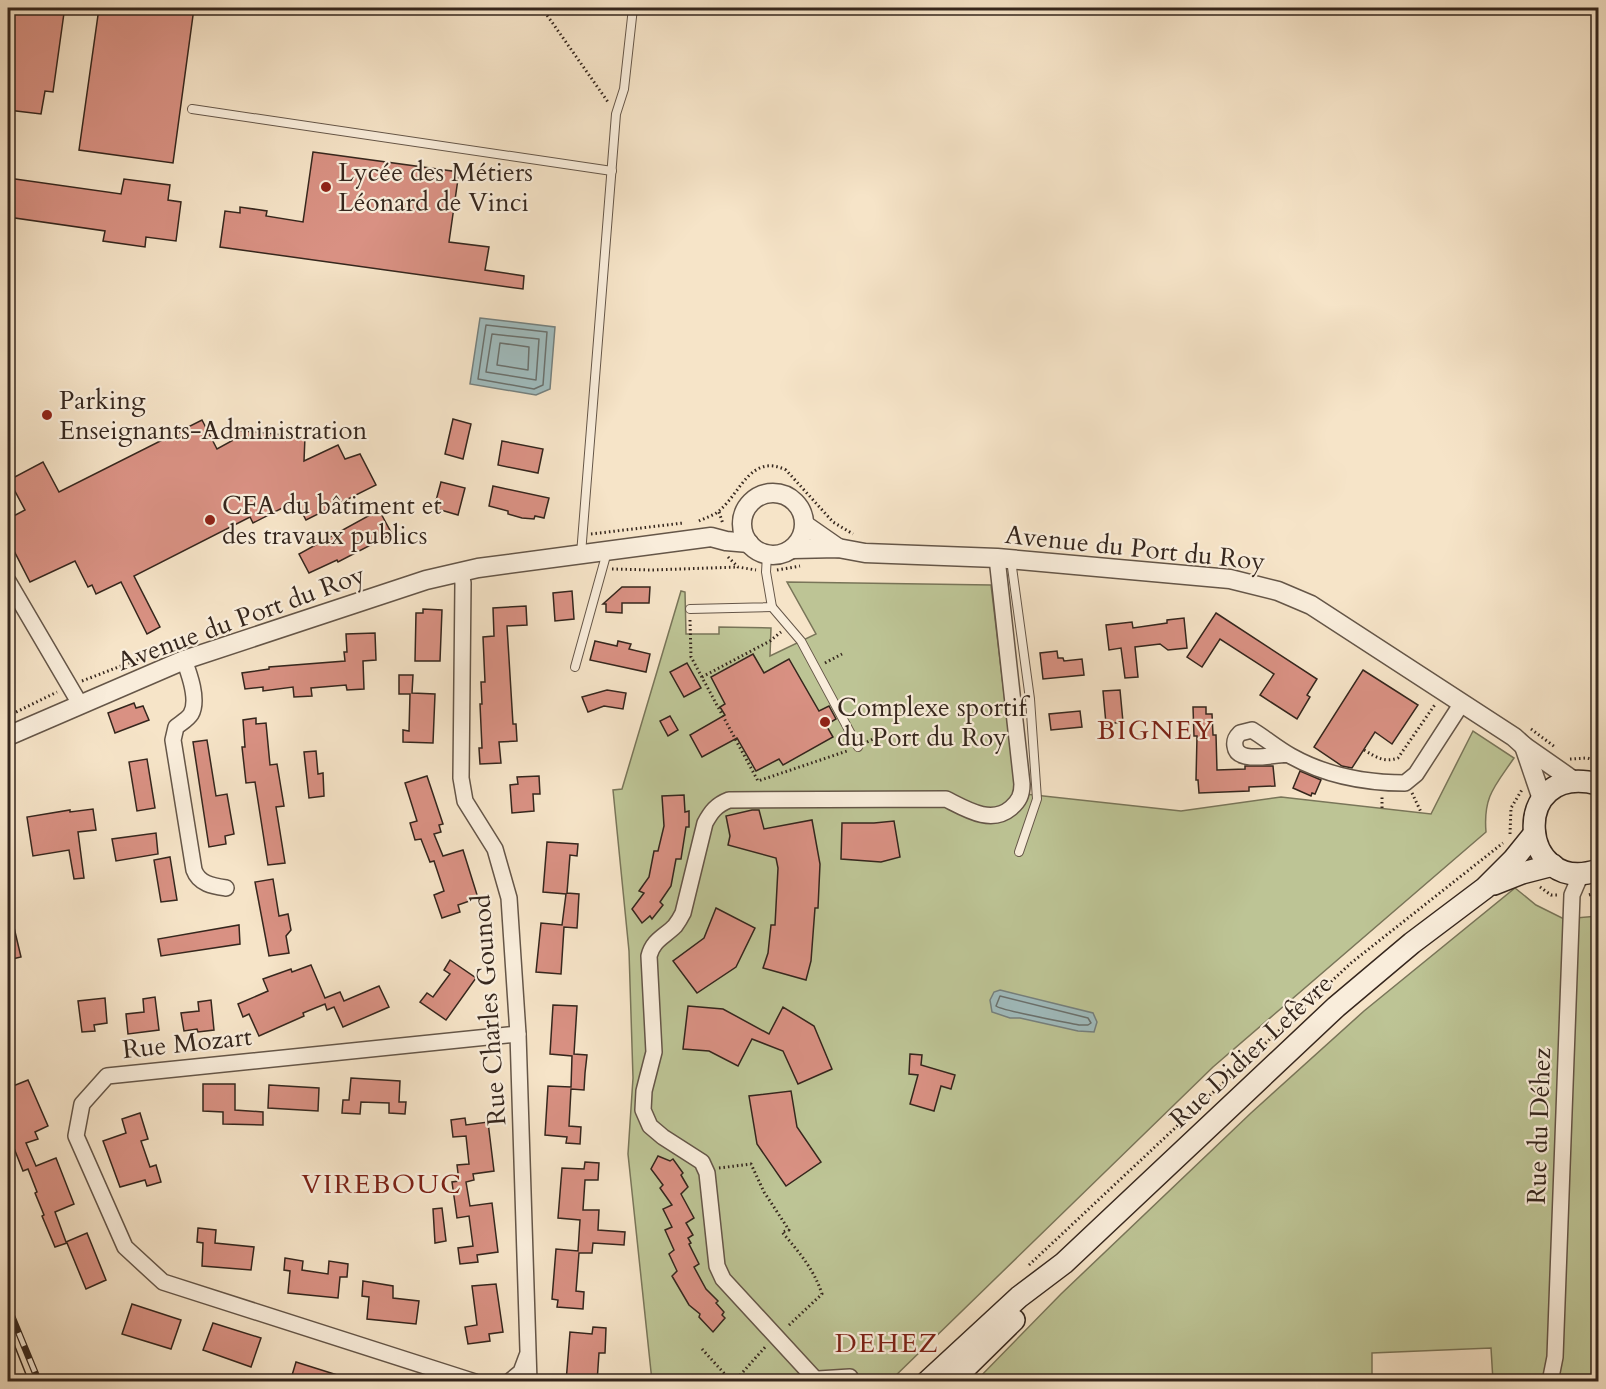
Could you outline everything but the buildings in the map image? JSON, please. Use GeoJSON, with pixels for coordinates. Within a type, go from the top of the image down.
{"type":"FeatureCollection","features":[{"type":"Feature","properties":{"kind":"main road"},"geometry":{"type":"LineString","coordinates":[[1590,872],[1566,872],[1553,865],[1542,854],[1535,841],[1533,827],[1542,799],[1553,789],[1574,781],[1584,780],[1599,784]]}},
{"type":"Feature","properties":{"kind":"main road","name":"Rue Didier Lefèvre"},"geometry":{"type":"LineString","coordinates":[[927,1382],[1020,1297],[1064,1263],[1336,1007],[1404,949],[1485,888],[1513,860],[1534,834]]}},
{"type":"Feature","properties":{"kind":"main road","name":"Rue Didier Lefèvre"},"geometry":{"type":"LineString","coordinates":[[1485,888],[1522,873],[1553,865]]}},
{"type":"Feature","properties":{"kind":"main road","name":"Rue Didier Lefèvre"},"geometry":{"type":"LineString","coordinates":[[951,1382],[1027,1306],[1064,1263]]}},
{"type":"Feature","properties":{"kind":"street","name":"Avenue du Port du Roy"},"geometry":{"type":"LineString","coordinates":[[711,537],[744,513],[759,497],[780,494],[790,498],[798,505],[805,525],[838,548]]}},
{"type":"Feature","properties":{"kind":"street"},"geometry":{"type":"LineString","coordinates":[[744,513],[742,523],[749,543]]}},
{"type":"Feature","properties":{"kind":"street"},"geometry":{"type":"LineString","coordinates":[[792,549],[803,535],[805,525]]}},
{"type":"Feature","properties":{"kind":"street","name":"Avenue du Port du Roy"},"geometry":{"type":"LineString","coordinates":[[8,736],[184,660],[426,580],[582,544],[607,550],[711,537],[749,543],[757,551],[767,555],[784,553],[792,549],[838,548],[865,553],[1004,558],[1230,579],[1278,591],[1311,605],[1459,708],[1514,737],[1574,781]]}},
{"type":"Feature","properties":{"kind":"street"},"geometry":{"type":"LineString","coordinates":[[850,1377],[818,1380],[730,1288],[717,1266],[706,1173],[702,1162],[650,1126],[643,1110],[644,1090],[654,1052],[649,956],[651,947],[658,938],[675,926],[683,913],[705,823],[719,804],[729,800],[946,799],[973,812],[994,817],[1006,812],[1018,802],[1022,784],[1004,558]]}},
{"type":"Feature","properties":{"kind":"street","name":"Rue Charles Gounod"},"geometry":{"type":"LineString","coordinates":[[460,573],[463,584],[461,778],[465,801],[495,849],[509,898],[518,1034],[529,1382]]}},
{"type":"Feature","properties":{"kind":"street"},"geometry":{"type":"LineString","coordinates":[[8,580],[80,704]]}},
{"type":"Feature","properties":{"kind":"street"},"geometry":{"type":"LineString","coordinates":[[184,660],[192,685],[193,706],[189,717],[176,727],[173,740],[194,870],[196,878],[204,883],[226,888]]}},
{"type":"Feature","properties":{"kind":"street"},"geometry":{"type":"LineString","coordinates":[[1287,754],[1340,776],[1405,783],[1416,774],[1459,708]]}},
{"type":"Feature","properties":{"kind":"street"},"geometry":{"type":"LineString","coordinates":[[1524,746],[1542,799]]}},
{"type":"Feature","properties":{"kind":"street","name":"Rue du Déhez"},"geometry":{"type":"LineString","coordinates":[[1550,1382],[1555,1357],[1572,895],[1590,872]]}},
{"type":"Feature","properties":{"kind":"street","name":"Rue Mozart"},"geometry":{"type":"LineString","coordinates":[[475,1382],[163,1282],[125,1246],[76,1136],[82,1104],[107,1076],[518,1034]]}},
{"type":"Feature","properties":{"kind":"street"},"geometry":{"type":"LineString","coordinates":[[939,1382],[976,1347],[986,1328]]}},
{"type":"Feature","properties":{"kind":"street"},"geometry":{"type":"LineString","coordinates":[[508,1382],[521,1372],[528,1353]]}},
{"type":"Feature","properties":{"kind":"lane"},"geometry":{"type":"LineString","coordinates":[[582,544],[616,114],[624,89],[633,8]]}},
{"type":"Feature","properties":{"kind":"lane"},"geometry":{"type":"LineString","coordinates":[[192,109],[612,171]]}},
{"type":"Feature","properties":{"kind":"lane"},"geometry":{"type":"LineString","coordinates":[[575,667],[607,550]]}},
{"type":"Feature","properties":{"kind":"lane"},"geometry":{"type":"LineString","coordinates":[[767,555],[766,572],[772,607],[801,641],[858,747]]}},
{"type":"Feature","properties":{"kind":"lane"},"geometry":{"type":"LineString","coordinates":[[1004,558],[1030,699],[1037,799],[1019,852]]}},
{"type":"Feature","properties":{"kind":"lane"},"geometry":{"type":"LineString","coordinates":[[690,609],[772,607]]}},
{"type":"Feature","properties":{"kind":"path"},"geometry":{"type":"LineString","coordinates":[[542,8],[616,114]]}},
{"type":"Feature","properties":{"kind":"path"},"geometry":{"type":"LineString","coordinates":[[582,544],[700,521],[719,512],[750,473],[758,468],[777,466],[786,470],[833,522],[856,536]]}},
{"type":"Feature","properties":{"kind":"path"},"geometry":{"type":"LineString","coordinates":[[690,609],[691,657],[758,781],[858,747],[885,733]]}},
{"type":"Feature","properties":{"kind":"path"},"geometry":{"type":"LineString","coordinates":[[702,677],[770,641],[788,626]]}},
{"type":"Feature","properties":{"kind":"path"},"geometry":{"type":"LineString","coordinates":[[8,716],[69,686],[165,649]]}},
{"type":"Feature","properties":{"kind":"path"},"geometry":{"type":"LineString","coordinates":[[815,668],[842,654]]}},
{"type":"Feature","properties":{"kind":"path"},"geometry":{"type":"LineString","coordinates":[[1364,750],[1386,761],[1398,758],[1437,701],[1459,708]]}},
{"type":"Feature","properties":{"kind":"path"},"geometry":{"type":"LineString","coordinates":[[1523,724],[1552,743],[1558,752]]}},
{"type":"Feature","properties":{"kind":"path"},"geometry":{"type":"LineString","coordinates":[[1564,760],[1587,758],[1599,761]]}},
{"type":"Feature","properties":{"kind":"path"},"geometry":{"type":"LineString","coordinates":[[1028,1267],[1351,963],[1504,842]]}},
{"type":"Feature","properties":{"kind":"path"},"geometry":{"type":"LineString","coordinates":[[1583,896],[1599,892]]}},
{"type":"Feature","properties":{"kind":"path"},"geometry":{"type":"LineString","coordinates":[[702,1162],[711,1152],[718,1168],[751,1164],[764,1192],[789,1230],[782,1232],[817,1278],[822,1294],[764,1347],[733,1382],[702,1350]]}},
{"type":"Feature","properties":{"kind":"green space"},"geometry":{"type":"Polygon","coordinates":[[[787,582],[991,585],[1016,793],[1181,811],[1281,797],[1431,814],[1473,731],[1514,758],[1492,792],[1486,809],[1486,832],[1213,1067],[889,1382],[652,1381],[628,1154],[633,1078],[629,951],[613,790],[622,789],[681,591],[685,592],[686,634],[719,634],[719,627],[771,628],[770,656],[816,634],[787,582]]]}},
{"type":"Feature","properties":{"kind":"green space"},"geometry":{"type":"Polygon","coordinates":[[[1515,888],[1536,905],[1564,919],[1598,916],[1598,1381],[1493,1381],[1491,1348],[1372,1353],[1372,1381],[975,1382],[1061,1294],[1251,1113],[1364,1011],[1515,888]]]}},
{"type":"Feature","properties":{"kind":"water"},"geometry":{"type":"Polygon","coordinates":[[[480,318],[555,327],[550,389],[536,395],[470,384],[480,318]]]}},
{"type":"Feature","properties":{"kind":"water"},"geometry":{"type":"Polygon","coordinates":[[[1000,990],[1093,1013],[1097,1022],[1094,1032],[1010,1018],[992,1012],[990,1000],[994,992],[1000,990]]]}},
{"type":"Feature","properties":{"kind":"tram line"},"geometry":{"type":"LineString","coordinates":[[8,1329],[29,1382]]}},
{"type":"Feature","properties":{"kind":"railway"},"geometry":{"type":"LineString","coordinates":[[8,1307],[39,1382]]}},
{"type":"Feature","properties":{"kind":"place","name":"Lycée des Métiers Léonard de Vinci"},"geometry":{"type":"Point","coordinates":[326,187]}},
{"type":"Feature","properties":{"kind":"place","name":"Parking Enseignants-Administration"},"geometry":{"type":"Point","coordinates":[47,415]}},
{"type":"Feature","properties":{"kind":"place","name":"CFA du bâtiment et des travaux publics"},"geometry":{"type":"Point","coordinates":[210,520]}},
{"type":"Feature","properties":{"kind":"place","name":"Complexe sportif du Port du Roy"},"geometry":{"type":"Point","coordinates":[825,722]}},
{"type":"Feature","properties":{"kind":"district","name":"BIGNEY"},"geometry":{"type":"Point","coordinates":[1156,730]}},
{"type":"Feature","properties":{"kind":"district","name":"VIREBOUC"},"geometry":{"type":"Point","coordinates":[382,1184]}},
{"type":"Feature","properties":{"kind":"district","name":"DEHEZ"},"geometry":{"type":"Point","coordinates":[887,1343]}}]}
